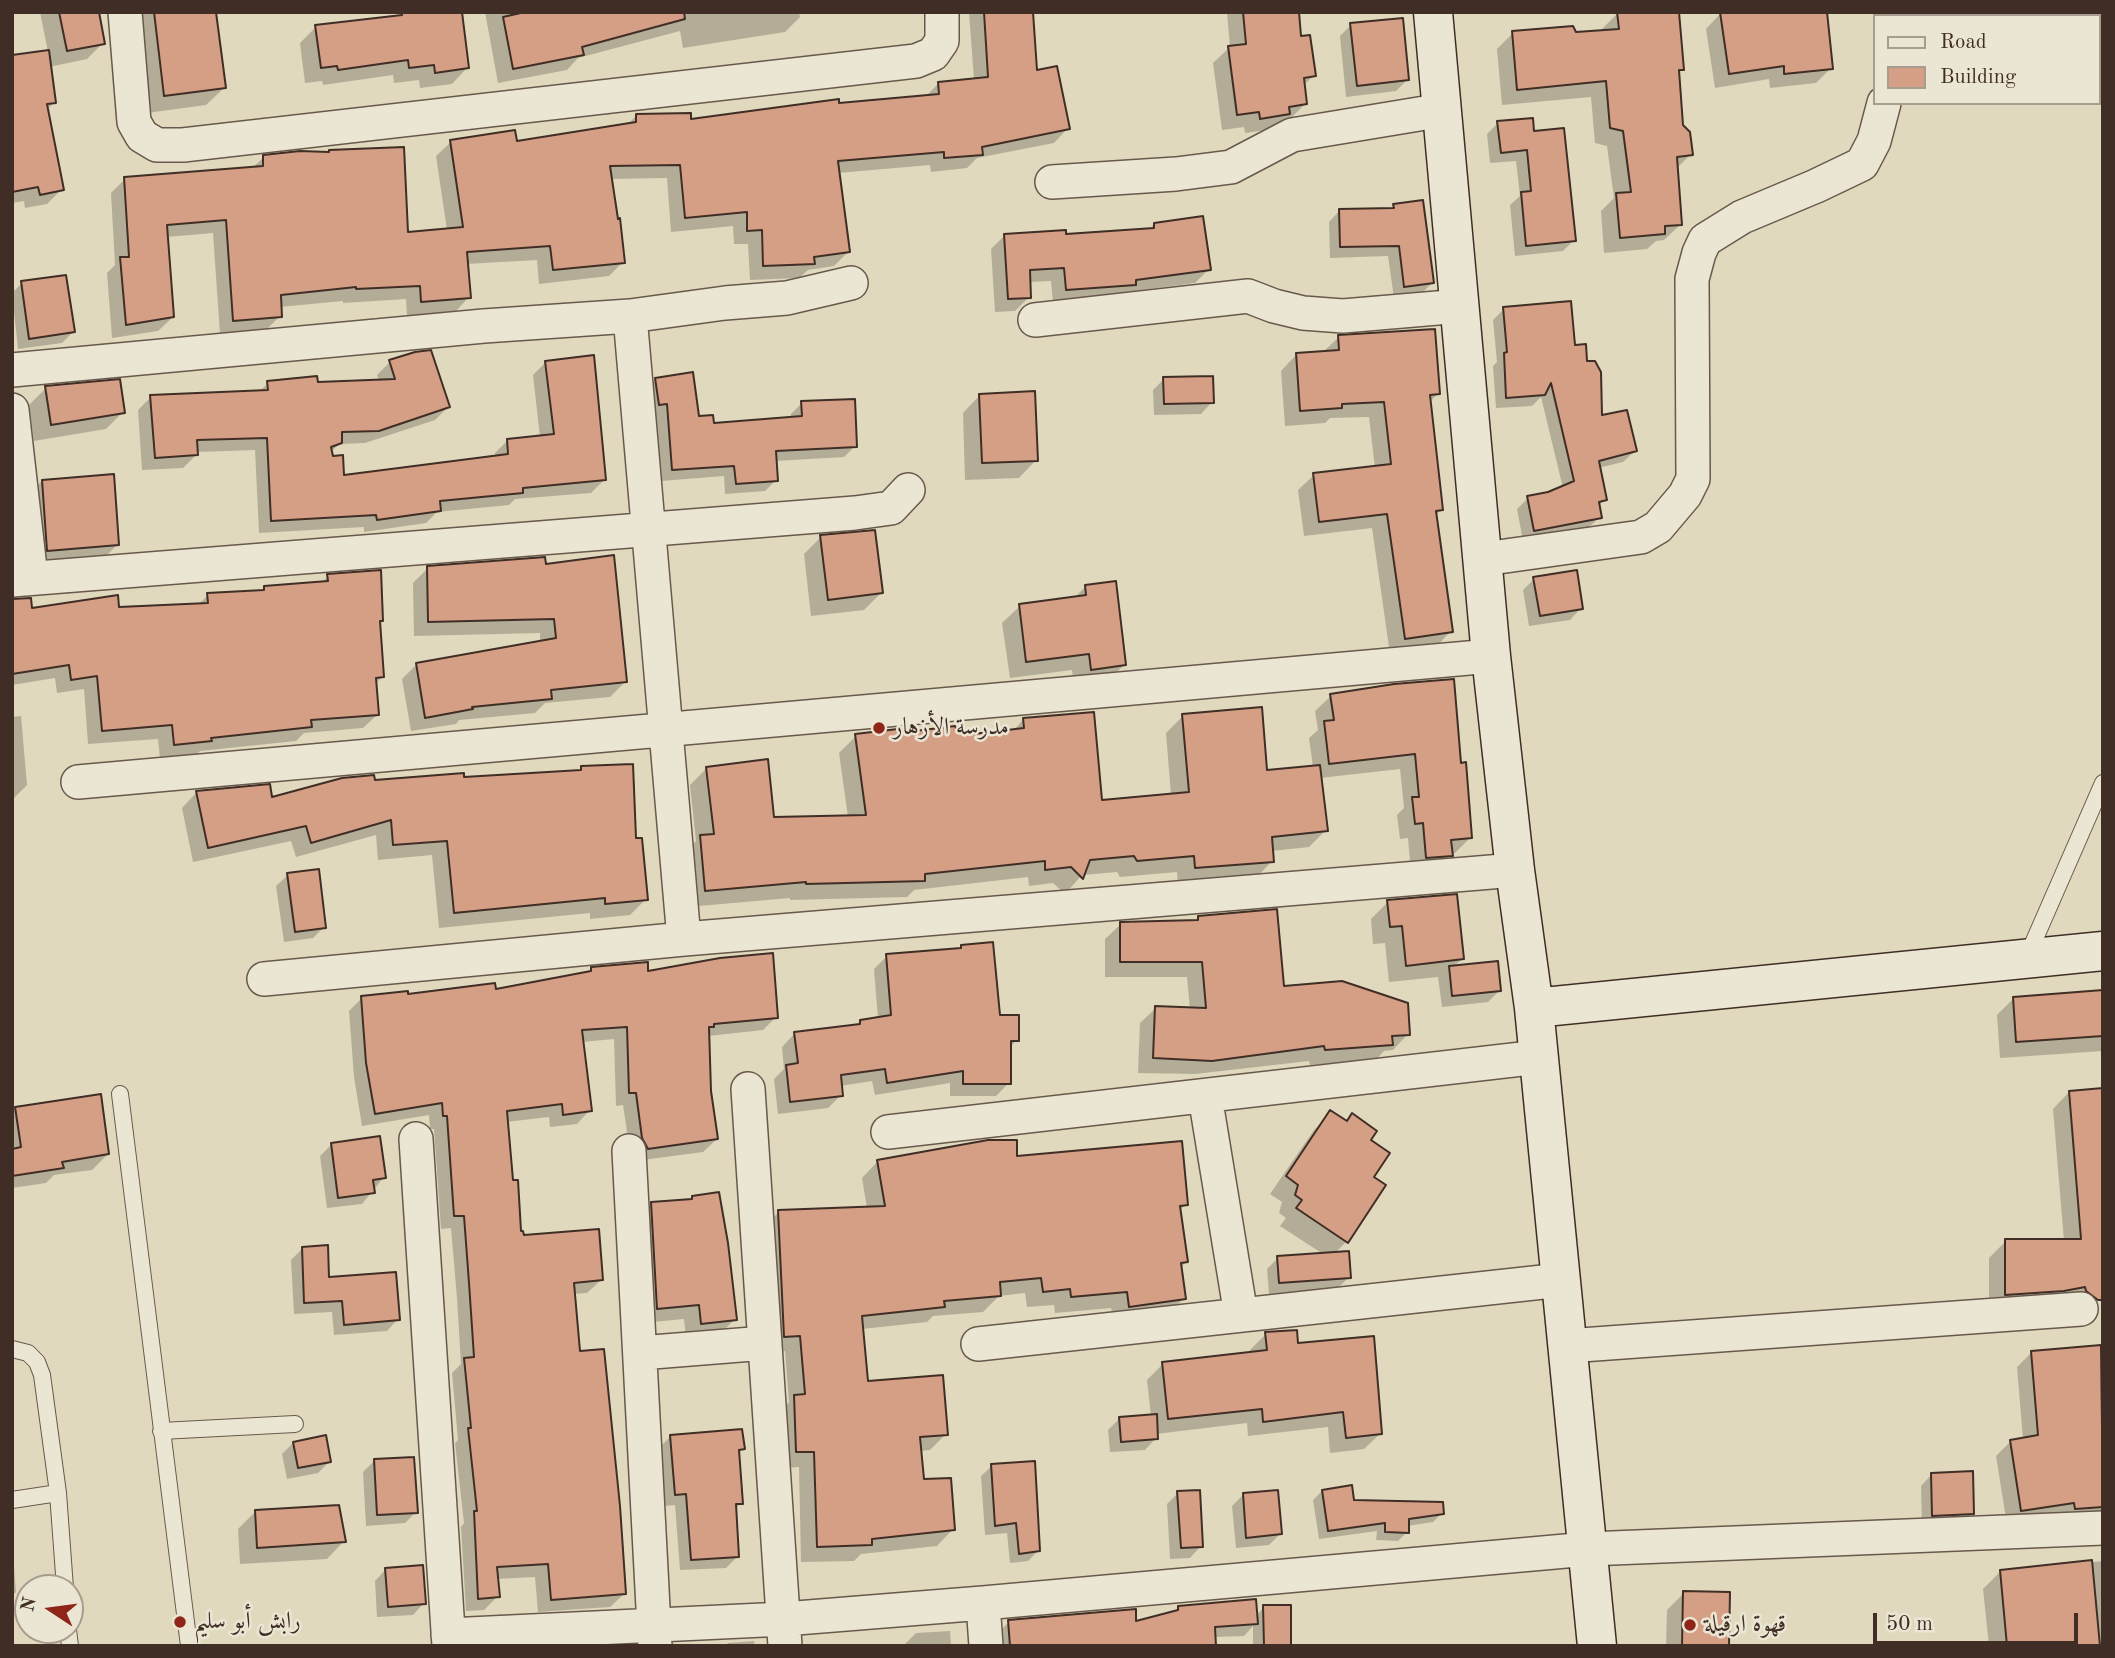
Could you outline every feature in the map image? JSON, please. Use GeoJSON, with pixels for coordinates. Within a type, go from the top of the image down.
{"type":"FeatureCollection","features":[{"type":"Feature","properties":{"kind":"street"},"geometry":{"type":"LineString","coordinates":[[125,12],[134,122],[142,136],[157,145],[183,145],[916,61],[933,54],[942,41],[942,12]]}},
{"type":"Feature","properties":{"kind":"street"},"geometry":{"type":"LineString","coordinates":[[1433,12],[1492,656],[1515,870],[1534,1008],[1597,1646]]}},
{"type":"Feature","properties":{"kind":"street"},"geometry":{"type":"LineString","coordinates":[[1485,559],[1641,537],[1658,527],[1685,495],[1693,480],[1692,279],[1705,240],[1742,216],[1862,164],[1874,141],[1883,105]]}},
{"type":"Feature","properties":{"kind":"street"},"geometry":{"type":"LineString","coordinates":[[1052,182],[1176,174],[1231,167],[1292,135],[1443,110]]}},
{"type":"Feature","properties":{"kind":"street"},"geometry":{"type":"LineString","coordinates":[[12,370],[484,326],[629,316],[787,298],[850,283]]}},
{"type":"Feature","properties":{"kind":"street"},"geometry":{"type":"LineString","coordinates":[[1035,320],[1248,296],[1303,313],[1343,316],[1461,306]]}},
{"type":"Feature","properties":{"kind":"street"},"geometry":{"type":"LineString","coordinates":[[629,316],[684,939]]}},
{"type":"Feature","properties":{"kind":"street"},"geometry":{"type":"LineString","coordinates":[[12,410],[22,579],[867,512],[891,508],[908,490]]}},
{"type":"Feature","properties":{"kind":"street"},"geometry":{"type":"LineString","coordinates":[[78,782],[1492,656]]}},
{"type":"Feature","properties":{"kind":"street"},"geometry":{"type":"LineString","coordinates":[[264,979],[684,939],[1515,870]]}},
{"type":"Feature","properties":{"kind":"street"},"geometry":{"type":"LineString","coordinates":[[1534,1008],[2103,951]]}},
{"type":"Feature","properties":{"kind":"street"},"geometry":{"type":"LineString","coordinates":[[888,1132],[1539,1057]]}},
{"type":"Feature","properties":{"kind":"street"},"geometry":{"type":"LineString","coordinates":[[748,1089],[784,1632]]}},
{"type":"Feature","properties":{"kind":"street"},"geometry":{"type":"LineString","coordinates":[[1205,1096],[1241,1315]]}},
{"type":"Feature","properties":{"kind":"street"},"geometry":{"type":"LineString","coordinates":[[416,1139],[448,1640],[784,1632],[983,1603],[1588,1549],[2103,1528]]}},
{"type":"Feature","properties":{"kind":"street"},"geometry":{"type":"LineString","coordinates":[[629,1151],[654,1636]]}},
{"type":"Feature","properties":{"kind":"street"},"geometry":{"type":"LineString","coordinates":[[978,1344],[1561,1280]]}},
{"type":"Feature","properties":{"kind":"street"},"geometry":{"type":"LineString","coordinates":[[1567,1346],[2081,1309]]}},
{"type":"Feature","properties":{"kind":"street"},"geometry":{"type":"LineString","coordinates":[[640,1353],[765,1343]]}},
{"type":"Feature","properties":{"kind":"street"},"geometry":{"type":"LineString","coordinates":[[983,1603],[986,1646]]}},
{"type":"Feature","properties":{"kind":"lane"},"geometry":{"type":"LineString","coordinates":[[2026,959],[2103,783]]}},
{"type":"Feature","properties":{"kind":"lane"},"geometry":{"type":"LineString","coordinates":[[120,1094],[188,1646]]}},
{"type":"Feature","properties":{"kind":"lane"},"geometry":{"type":"LineString","coordinates":[[12,1349],[28,1353],[37,1363],[42,1375],[58,1493],[64,1574]]}},
{"type":"Feature","properties":{"kind":"lane"},"geometry":{"type":"LineString","coordinates":[[161,1431],[295,1424]]}},
{"type":"Feature","properties":{"kind":"lane"},"geometry":{"type":"LineString","coordinates":[[12,1500],[58,1493]]}},
{"type":"Feature","properties":{"kind":"building"},"geometry":{"type":"Polygon","coordinates":[[[59,12],[99,12],[105,44],[67,51],[59,12]]]}},
{"type":"Feature","properties":{"kind":"building"},"geometry":{"type":"Polygon","coordinates":[[[154,12],[216,12],[226,88],[164,96],[154,12]]]}},
{"type":"Feature","properties":{"kind":"building"},"geometry":{"type":"Polygon","coordinates":[[[402,12],[462,12],[469,68],[435,73],[434,65],[409,68],[408,60],[338,70],[337,66],[321,68],[315,25],[402,15],[402,12]]]}},
{"type":"Feature","properties":{"kind":"building"},"geometry":{"type":"Polygon","coordinates":[[[525,12],[684,12],[685,19],[582,47],[584,55],[513,69],[503,17],[525,12]]]}},
{"type":"Feature","properties":{"kind":"building"},"geometry":{"type":"Polygon","coordinates":[[[984,12],[1033,12],[1037,70],[1057,66],[1070,129],[982,147],[983,155],[944,158],[944,152],[838,161],[850,252],[814,257],[815,264],[763,266],[762,230],[747,231],[747,212],[685,218],[680,165],[610,166],[625,263],[553,270],[550,246],[467,252],[471,298],[421,302],[420,286],[356,287],[281,295],[282,317],[233,321],[226,220],[167,225],[174,317],[126,325],[120,257],[129,257],[124,177],[263,166],[263,155],[300,151],[329,152],[404,147],[408,232],[463,227],[450,140],[515,130],[517,141],[636,122],[636,114],[691,113],[691,119],[839,99],[839,103],[939,94],[938,82],[988,77],[984,12]]]}},
{"type":"Feature","properties":{"kind":"building"},"geometry":{"type":"Polygon","coordinates":[[[1243,12],[1299,12],[1301,36],[1310,35],[1316,76],[1304,78],[1307,104],[1289,107],[1290,114],[1260,119],[1259,112],[1237,115],[1228,46],[1246,44],[1243,12]]]}},
{"type":"Feature","properties":{"kind":"building"},"geometry":{"type":"Polygon","coordinates":[[[1617,12],[1679,12],[1684,70],[1679,70],[1683,125],[1690,132],[1693,155],[1677,157],[1682,225],[1665,226],[1665,234],[1620,238],[1616,193],[1631,192],[1623,131],[1610,128],[1606,81],[1517,90],[1512,31],[1573,26],[1576,32],[1619,29],[1617,12]]]}},
{"type":"Feature","properties":{"kind":"building"},"geometry":{"type":"Polygon","coordinates":[[[1720,12],[1827,12],[1833,69],[1784,74],[1784,66],[1729,74],[1720,12]]]}},
{"type":"Feature","properties":{"kind":"building"},"geometry":{"type":"Polygon","coordinates":[[[1403,18],[1409,80],[1357,86],[1350,23],[1403,18]]]}},
{"type":"Feature","properties":{"kind":"building"},"geometry":{"type":"Polygon","coordinates":[[[49,50],[56,103],[47,104],[64,190],[40,195],[38,187],[12,192],[12,55],[49,50]]]}},
{"type":"Feature","properties":{"kind":"building"},"geometry":{"type":"Polygon","coordinates":[[[1533,118],[1534,131],[1564,128],[1576,241],[1526,246],[1521,192],[1531,191],[1527,150],[1501,153],[1497,121],[1533,118]]]}},
{"type":"Feature","properties":{"kind":"building"},"geometry":{"type":"Polygon","coordinates":[[[1423,200],[1434,283],[1404,287],[1399,246],[1340,247],[1339,209],[1394,208],[1393,204],[1423,200]]]}},
{"type":"Feature","properties":{"kind":"building"},"geometry":{"type":"Polygon","coordinates":[[[1203,216],[1211,270],[1136,280],[1136,285],[1066,290],[1064,268],[1030,270],[1031,298],[1008,299],[1004,234],[1066,230],[1066,234],[1154,228],[1154,223],[1203,216]]]}},
{"type":"Feature","properties":{"kind":"building"},"geometry":{"type":"Polygon","coordinates":[[[66,275],[75,332],[29,339],[21,281],[66,275]]]}},
{"type":"Feature","properties":{"kind":"building"},"geometry":{"type":"Polygon","coordinates":[[[1571,301],[1575,345],[1586,344],[1587,361],[1595,361],[1601,372],[1602,415],[1627,410],[1637,451],[1599,461],[1607,500],[1599,502],[1602,518],[1534,531],[1527,496],[1548,492],[1574,481],[1551,383],[1545,395],[1506,398],[1504,353],[1507,352],[1503,307],[1571,301]]]}},
{"type":"Feature","properties":{"kind":"building"},"geometry":{"type":"Polygon","coordinates":[[[1435,329],[1440,394],[1430,395],[1443,510],[1436,511],[1453,632],[1405,639],[1387,514],[1319,522],[1313,473],[1391,464],[1384,402],[1342,404],[1342,408],[1300,411],[1296,353],[1339,350],[1338,335],[1435,329]]]}},
{"type":"Feature","properties":{"kind":"building"},"geometry":{"type":"Polygon","coordinates":[[[431,350],[450,407],[379,431],[342,432],[342,443],[331,447],[333,456],[343,455],[344,475],[508,454],[507,439],[554,434],[545,361],[594,355],[606,480],[523,488],[523,493],[440,501],[441,511],[377,520],[376,515],[271,521],[267,438],[197,440],[198,455],[155,458],[150,395],[268,390],[267,381],[317,376],[318,382],[395,379],[389,360],[431,350]]]}},
{"type":"Feature","properties":{"kind":"building"},"geometry":{"type":"Polygon","coordinates":[[[693,372],[699,416],[713,415],[714,423],[802,416],[801,401],[855,399],[857,447],[776,451],[778,481],[736,484],[734,466],[672,470],[667,404],[659,405],[655,378],[693,372]]]}},
{"type":"Feature","properties":{"kind":"building"},"geometry":{"type":"Polygon","coordinates":[[[1213,376],[1214,403],[1164,404],[1163,377],[1213,376]]]}},
{"type":"Feature","properties":{"kind":"building"},"geometry":{"type":"Polygon","coordinates":[[[120,379],[125,413],[51,425],[45,386],[120,379]]]}},
{"type":"Feature","properties":{"kind":"building"},"geometry":{"type":"Polygon","coordinates":[[[1035,391],[1038,461],[982,463],[979,394],[1035,391]]]}},
{"type":"Feature","properties":{"kind":"building"},"geometry":{"type":"Polygon","coordinates":[[[114,474],[119,545],[47,551],[42,480],[114,474]]]}},
{"type":"Feature","properties":{"kind":"building"},"geometry":{"type":"Polygon","coordinates":[[[875,530],[883,593],[828,600],[820,535],[875,530]]]}},
{"type":"Feature","properties":{"kind":"building"},"geometry":{"type":"Polygon","coordinates":[[[614,555],[627,682],[551,690],[552,699],[472,707],[473,709],[425,718],[416,663],[556,638],[554,619],[428,622],[427,566],[545,557],[546,564],[614,555]]]}},
{"type":"Feature","properties":{"kind":"building"},"geometry":{"type":"Polygon","coordinates":[[[381,570],[383,621],[380,621],[384,677],[376,678],[379,715],[311,720],[312,727],[211,738],[212,741],[174,745],[172,725],[102,731],[97,676],[71,680],[69,665],[12,674],[12,599],[31,598],[32,608],[118,595],[119,607],[208,603],[207,593],[264,590],[264,586],[328,581],[327,574],[381,570]]]}},
{"type":"Feature","properties":{"kind":"building"},"geometry":{"type":"Polygon","coordinates":[[[1577,570],[1583,609],[1540,616],[1533,577],[1577,570]]]}},
{"type":"Feature","properties":{"kind":"building"},"geometry":{"type":"Polygon","coordinates":[[[1116,581],[1126,665],[1091,670],[1089,654],[1026,662],[1019,604],[1086,595],[1085,585],[1116,581]]]}},
{"type":"Feature","properties":{"kind":"building"},"geometry":{"type":"Polygon","coordinates":[[[1454,679],[1461,763],[1466,762],[1472,838],[1451,840],[1453,856],[1426,858],[1423,823],[1415,824],[1412,797],[1419,797],[1415,754],[1329,764],[1324,721],[1334,720],[1330,694],[1394,684],[1454,679]]]}},
{"type":"Feature","properties":{"kind":"building"},"geometry":{"type":"Polygon","coordinates":[[[1262,707],[1267,770],[1320,765],[1328,831],[1272,837],[1274,862],[1195,868],[1194,856],[1137,861],[1134,856],[1090,860],[1083,879],[1071,867],[1045,870],[1045,861],[925,874],[925,881],[806,882],[705,891],[700,835],[714,834],[706,767],[768,759],[774,817],[866,815],[855,734],[915,727],[915,731],[955,726],[957,731],[973,729],[973,734],[1024,728],[1023,718],[1094,712],[1102,800],[1189,792],[1182,714],[1262,707]]]}},
{"type":"Feature","properties":{"kind":"building"},"geometry":{"type":"Polygon","coordinates":[[[633,764],[636,838],[642,838],[648,900],[605,904],[605,898],[454,913],[447,841],[393,845],[391,820],[311,843],[306,826],[208,848],[196,791],[270,784],[272,797],[342,778],[374,775],[375,780],[464,773],[464,777],[633,764]]]}},
{"type":"Feature","properties":{"kind":"building"},"geometry":{"type":"Polygon","coordinates":[[[319,869],[326,928],[295,932],[287,873],[319,869]]]}},
{"type":"Feature","properties":{"kind":"building"},"geometry":{"type":"Polygon","coordinates":[[[1457,894],[1464,959],[1406,966],[1402,926],[1390,927],[1387,900],[1457,894]]]}},
{"type":"Feature","properties":{"kind":"building"},"geometry":{"type":"Polygon","coordinates":[[[1277,909],[1284,986],[1342,981],[1408,1003],[1410,1035],[1392,1036],[1393,1045],[1325,1050],[1324,1046],[1212,1061],[1153,1058],[1155,1006],[1206,1008],[1202,962],[1120,962],[1120,922],[1198,920],[1198,916],[1277,909]]]}},
{"type":"Feature","properties":{"kind":"building"},"geometry":{"type":"Polygon","coordinates":[[[993,942],[1000,1015],[1019,1015],[1019,1041],[1011,1041],[1011,1084],[963,1084],[963,1071],[887,1083],[885,1069],[841,1075],[843,1096],[790,1102],[786,1065],[798,1063],[794,1032],[860,1024],[860,1020],[891,1015],[886,954],[961,948],[961,945],[993,942]]]}},
{"type":"Feature","properties":{"kind":"building"},"geometry":{"type":"Polygon","coordinates":[[[773,953],[778,1018],[714,1024],[714,1027],[709,1027],[711,1091],[718,1139],[648,1149],[642,1138],[636,1093],[629,1093],[627,1027],[582,1030],[592,1111],[563,1115],[562,1104],[507,1111],[513,1180],[518,1180],[521,1231],[524,1235],[599,1229],[603,1280],[574,1283],[580,1351],[604,1349],[626,1594],[551,1600],[548,1564],[497,1567],[500,1597],[478,1599],[474,1511],[477,1511],[464,1358],[474,1357],[464,1216],[454,1216],[447,1116],[443,1116],[442,1103],[375,1114],[366,1063],[361,996],[408,991],[408,994],[495,983],[496,989],[591,971],[591,967],[648,962],[648,971],[720,958],[773,953]]]}},
{"type":"Feature","properties":{"kind":"building"},"geometry":{"type":"Polygon","coordinates":[[[1498,961],[1501,991],[1452,996],[1449,966],[1498,961]]]}},
{"type":"Feature","properties":{"kind":"building"},"geometry":{"type":"Polygon","coordinates":[[[2103,990],[2103,1036],[2016,1042],[2013,997],[2103,990]]]}},
{"type":"Feature","properties":{"kind":"building"},"geometry":{"type":"Polygon","coordinates":[[[2103,1088],[2103,1300],[2098,1300],[2086,1291],[2085,1287],[2005,1295],[2005,1239],[2081,1239],[2069,1091],[2103,1088]]]}},
{"type":"Feature","properties":{"kind":"building"},"geometry":{"type":"Polygon","coordinates":[[[101,1094],[109,1154],[62,1162],[64,1168],[12,1176],[12,1149],[21,1147],[15,1107],[101,1094]]]}},
{"type":"Feature","properties":{"kind":"building"},"geometry":{"type":"Polygon","coordinates":[[[1330,1110],[1347,1121],[1352,1113],[1377,1131],[1371,1140],[1390,1153],[1374,1177],[1386,1185],[1348,1243],[1296,1208],[1302,1200],[1295,1195],[1298,1185],[1286,1176],[1330,1110]]]}},
{"type":"Feature","properties":{"kind":"building"},"geometry":{"type":"Polygon","coordinates":[[[380,1136],[386,1178],[373,1180],[375,1193],[338,1198],[331,1143],[380,1136]]]}},
{"type":"Feature","properties":{"kind":"building"},"geometry":{"type":"Polygon","coordinates":[[[988,1140],[1017,1140],[1017,1156],[1182,1141],[1188,1205],[1180,1206],[1188,1262],[1181,1263],[1186,1299],[1129,1307],[1127,1292],[1071,1297],[1070,1289],[1043,1292],[1041,1278],[1000,1282],[1001,1296],[944,1301],[945,1307],[862,1316],[868,1381],[943,1375],[948,1435],[920,1437],[924,1479],[951,1478],[955,1530],[872,1539],[872,1545],[817,1547],[814,1452],[796,1452],[794,1395],[805,1394],[800,1336],[784,1337],[778,1210],[885,1206],[877,1160],[988,1140]]]}},
{"type":"Feature","properties":{"kind":"building"},"geometry":{"type":"Polygon","coordinates":[[[719,1192],[737,1320],[701,1324],[699,1305],[657,1309],[651,1202],[692,1199],[692,1196],[719,1192]]]}},
{"type":"Feature","properties":{"kind":"building"},"geometry":{"type":"Polygon","coordinates":[[[328,1245],[329,1277],[396,1272],[400,1320],[344,1325],[342,1301],[304,1303],[302,1247],[328,1245]]]}},
{"type":"Feature","properties":{"kind":"building"},"geometry":{"type":"Polygon","coordinates":[[[1349,1251],[1351,1278],[1279,1283],[1277,1256],[1349,1251]]]}},
{"type":"Feature","properties":{"kind":"building"},"geometry":{"type":"Polygon","coordinates":[[[1297,1330],[1298,1343],[1374,1336],[1382,1434],[1346,1438],[1343,1412],[1263,1422],[1262,1409],[1168,1419],[1162,1362],[1267,1350],[1265,1332],[1297,1330]]]}},
{"type":"Feature","properties":{"kind":"building"},"geometry":{"type":"Polygon","coordinates":[[[2101,1345],[2103,1507],[2075,1509],[2074,1503],[2021,1511],[2010,1440],[2038,1435],[2031,1351],[2101,1345]]]}},
{"type":"Feature","properties":{"kind":"building"},"geometry":{"type":"Polygon","coordinates":[[[1157,1414],[1158,1439],[1121,1442],[1119,1417],[1157,1414]]]}},
{"type":"Feature","properties":{"kind":"building"},"geometry":{"type":"Polygon","coordinates":[[[742,1429],[745,1449],[739,1450],[743,1504],[736,1504],[739,1557],[691,1560],[686,1494],[675,1495],[670,1435],[742,1429]]]}},
{"type":"Feature","properties":{"kind":"building"},"geometry":{"type":"Polygon","coordinates":[[[326,1435],[331,1462],[298,1468],[293,1442],[326,1435]]]}},
{"type":"Feature","properties":{"kind":"building"},"geometry":{"type":"Polygon","coordinates":[[[414,1457],[418,1513],[377,1515],[374,1459],[414,1457]]]}},
{"type":"Feature","properties":{"kind":"building"},"geometry":{"type":"Polygon","coordinates":[[[1035,1461],[1040,1551],[1019,1554],[1016,1523],[995,1526],[991,1464],[1035,1461]]]}},
{"type":"Feature","properties":{"kind":"building"},"geometry":{"type":"Polygon","coordinates":[[[1973,1471],[1974,1514],[1932,1516],[1931,1473],[1973,1471]]]}},
{"type":"Feature","properties":{"kind":"building"},"geometry":{"type":"Polygon","coordinates":[[[1352,1485],[1354,1500],[1443,1502],[1444,1514],[1409,1519],[1409,1533],[1385,1532],[1385,1523],[1328,1531],[1322,1490],[1352,1485]]]}},
{"type":"Feature","properties":{"kind":"building"},"geometry":{"type":"Polygon","coordinates":[[[1200,1490],[1203,1547],[1181,1548],[1177,1491],[1200,1490]]]}},
{"type":"Feature","properties":{"kind":"building"},"geometry":{"type":"Polygon","coordinates":[[[1278,1490],[1282,1534],[1246,1538],[1243,1493],[1278,1490]]]}},
{"type":"Feature","properties":{"kind":"building"},"geometry":{"type":"Polygon","coordinates":[[[339,1505],[346,1542],[257,1548],[255,1510],[339,1505]]]}},
{"type":"Feature","properties":{"kind":"building"},"geometry":{"type":"Polygon","coordinates":[[[2092,1560],[2100,1646],[2007,1646],[2000,1570],[2092,1560]]]}},
{"type":"Feature","properties":{"kind":"building"},"geometry":{"type":"Polygon","coordinates":[[[423,1565],[426,1604],[388,1607],[385,1568],[423,1565]]]}},
{"type":"Feature","properties":{"kind":"building"},"geometry":{"type":"Polygon","coordinates":[[[1683,1591],[1730,1592],[1729,1646],[1682,1646],[1683,1591]]]}},
{"type":"Feature","properties":{"kind":"building"},"geometry":{"type":"Polygon","coordinates":[[[1256,1599],[1258,1624],[1215,1627],[1216,1646],[1010,1646],[1008,1620],[1136,1609],[1136,1621],[1178,1610],[1178,1606],[1256,1599]]]}},
{"type":"Feature","properties":{"kind":"building"},"geometry":{"type":"Polygon","coordinates":[[[1263,1605],[1291,1605],[1291,1646],[1264,1646],[1263,1605]]]}},
{"type":"Feature","properties":{"kind":"place","name":"مدرسة الأزهار"},"geometry":{"type":"Point","coordinates":[879,728]}},
{"type":"Feature","properties":{"kind":"place","name":"رابش أبو سليم"},"geometry":{"type":"Point","coordinates":[180,1622]}},
{"type":"Feature","properties":{"kind":"place","name":"قهوة ارقيلة"},"geometry":{"type":"Point","coordinates":[1690,1625]}}]}
